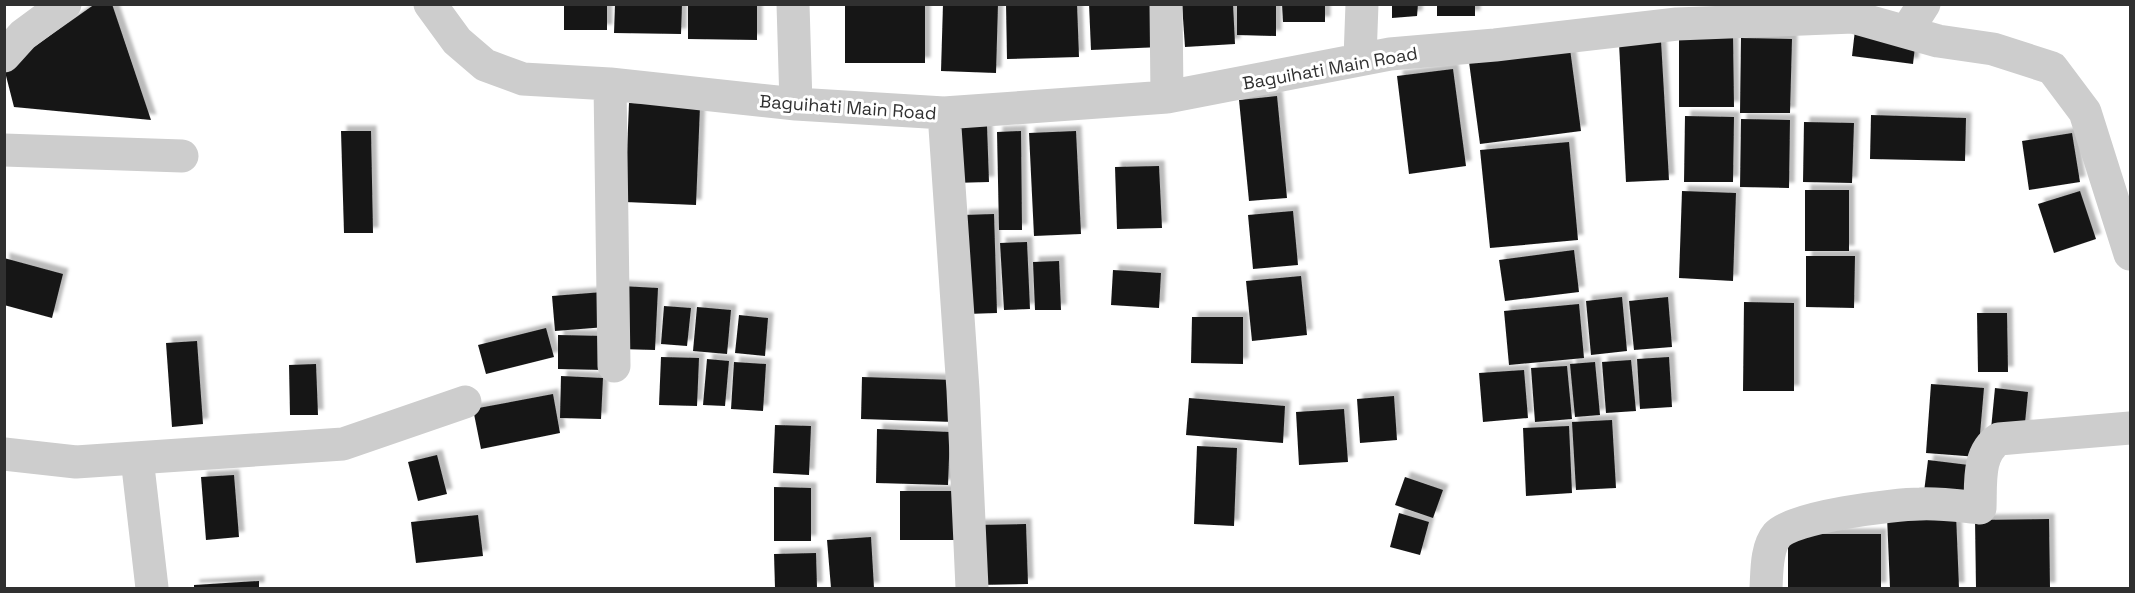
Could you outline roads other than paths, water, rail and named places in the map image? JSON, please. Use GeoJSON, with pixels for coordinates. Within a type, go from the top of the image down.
{"type":"FeatureCollection","features":[{"type":"Feature","properties":{"kind":"street"},"geometry":{"type":"LineString","coordinates":[[11,41],[65,4]]}},
{"type":"Feature","properties":{"kind":"street","name":"Baguihati Main Road"},"geometry":{"type":"LineString","coordinates":[[430,4],[457,41],[485,65],[523,79],[610,84],[795,104],[944,113],[1167,97],[1360,58],[1677,24],[1853,17],[1938,41],[1993,49],[2052,69],[2085,112],[2130,254]]}},
{"type":"Feature","properties":{"kind":"street"},"geometry":{"type":"LineString","coordinates":[[793,4],[795,104]]}},
{"type":"Feature","properties":{"kind":"street"},"geometry":{"type":"LineString","coordinates":[[1166,4],[1167,97]]}},
{"type":"Feature","properties":{"kind":"street"},"geometry":{"type":"LineString","coordinates":[[1360,58],[1362,4]]}},
{"type":"Feature","properties":{"kind":"street"},"geometry":{"type":"LineString","coordinates":[[1906,32],[1924,4]]}},
{"type":"Feature","properties":{"kind":"street"},"geometry":{"type":"LineString","coordinates":[[610,84],[614,366]]}},
{"type":"Feature","properties":{"kind":"street"},"geometry":{"type":"LineString","coordinates":[[944,113],[963,390],[972,588]]}},
{"type":"Feature","properties":{"kind":"street"},"geometry":{"type":"LineString","coordinates":[[4,150],[182,156]]}},
{"type":"Feature","properties":{"kind":"street"},"geometry":{"type":"LineString","coordinates":[[4,454],[76,462],[343,444],[465,402]]}},
{"type":"Feature","properties":{"kind":"street"},"geometry":{"type":"LineString","coordinates":[[1766,588],[1767,563],[1777,535],[1792,525],[1840,514],[1920,504],[1980,507],[1983,460],[1989,445],[1999,439],[2130,428]]}},
{"type":"Feature","properties":{"kind":"street"},"geometry":{"type":"LineString","coordinates":[[137,458],[152,588]]}}]}
